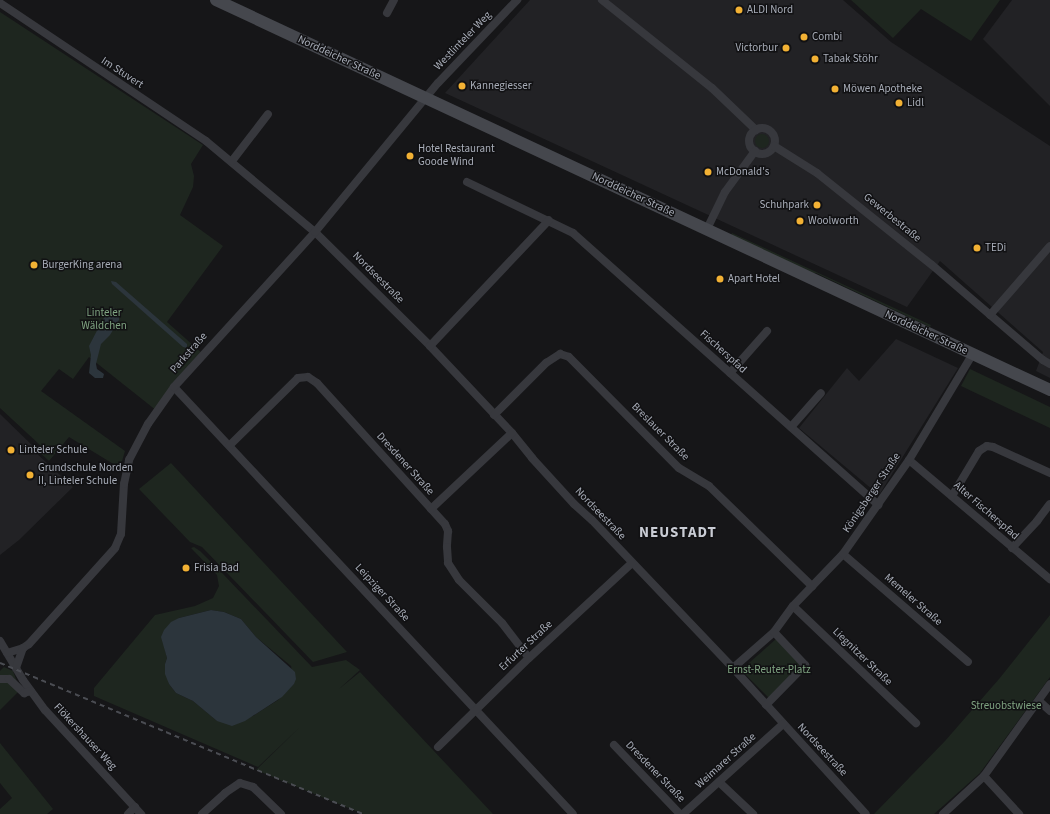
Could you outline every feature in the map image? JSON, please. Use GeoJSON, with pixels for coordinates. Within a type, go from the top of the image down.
{"type":"FeatureCollection","features":[{"type":"Feature","properties":{"kind":"main road","name":"Norddeicher Straße"},"geometry":{"type":"LineString","coordinates":[[216,0],[707,229],[972,355],[1050,390]]}},
{"type":"Feature","properties":{"kind":"street"},"geometry":{"type":"LineString","coordinates":[[387,13],[394,0]]}},
{"type":"Feature","properties":{"kind":"street","name":"Westlinteler Weg"},"geometry":{"type":"LineString","coordinates":[[426,98],[517,0]]}},
{"type":"Feature","properties":{"kind":"street"},"geometry":{"type":"LineString","coordinates":[[602,0],[712,88],[756,130]]}},
{"type":"Feature","properties":{"kind":"street","name":"Im Stuvert"},"geometry":{"type":"LineString","coordinates":[[0,4],[206,140],[315,232]]}},
{"type":"Feature","properties":{"kind":"street","name":"Parkstraße"},"geometry":{"type":"LineString","coordinates":[[17,670],[23,648],[116,548],[121,534],[126,471],[129,460],[148,424],[174,387],[315,232],[426,98]]}},
{"type":"Feature","properties":{"kind":"street"},"geometry":{"type":"LineString","coordinates":[[232,161],[268,114]]}},
{"type":"Feature","properties":{"kind":"street"},"geometry":{"type":"LineString","coordinates":[[762,128],[770,131],[774,138],[774,146],[765,153],[755,151],[750,145],[752,134],[756,130],[762,128]]}},
{"type":"Feature","properties":{"kind":"street","name":"Gewerbestraße"},"geometry":{"type":"LineString","coordinates":[[774,146],[817,173],[900,240],[1043,360],[1050,364]]}},
{"type":"Feature","properties":{"kind":"street"},"geometry":{"type":"LineString","coordinates":[[707,229],[725,192],[755,151]]}},
{"type":"Feature","properties":{"kind":"street","name":"Fischerspfad"},"geometry":{"type":"LineString","coordinates":[[467,182],[549,220],[573,233],[878,505]]}},
{"type":"Feature","properties":{"kind":"street"},"geometry":{"type":"LineString","coordinates":[[430,346],[549,220]]}},
{"type":"Feature","properties":{"kind":"street","name":"Nordseestraße"},"geometry":{"type":"LineString","coordinates":[[315,232],[430,346],[512,433],[532,458],[733,668],[866,814]]}},
{"type":"Feature","properties":{"kind":"street"},"geometry":{"type":"LineString","coordinates":[[990,315],[1050,246]]}},
{"type":"Feature","properties":{"kind":"street"},"geometry":{"type":"LineString","coordinates":[[730,373],[767,331]]}},
{"type":"Feature","properties":{"kind":"street","name":"Breslauer Straße"},"geometry":{"type":"LineString","coordinates":[[494,415],[546,363],[560,354],[569,357],[679,468],[709,486],[812,586]]}},
{"type":"Feature","properties":{"kind":"street","name":"Königsberger Straße"},"geometry":{"type":"LineString","coordinates":[[733,668],[774,632],[794,606],[843,554],[909,460],[972,355]]}},
{"type":"Feature","properties":{"kind":"street","name":"Dresdener Straße"},"geometry":{"type":"LineString","coordinates":[[230,444],[298,378],[308,377],[318,383],[445,524],[448,531],[448,563],[459,580],[502,623],[529,658]]}},
{"type":"Feature","properties":{"kind":"street","name":"Leipziger Straße"},"geometry":{"type":"LineString","coordinates":[[174,387],[230,444],[573,814]]}},
{"type":"Feature","properties":{"kind":"street"},"geometry":{"type":"LineString","coordinates":[[791,428],[821,393]]}},
{"type":"Feature","properties":{"kind":"street"},"geometry":{"type":"LineString","coordinates":[[430,509],[512,433]]}},
{"type":"Feature","properties":{"kind":"street"},"geometry":{"type":"LineString","coordinates":[[952,496],[979,451],[987,446],[993,446],[1050,472]]}},
{"type":"Feature","properties":{"kind":"street","name":"Alter Fischerspfad"},"geometry":{"type":"LineString","coordinates":[[909,460],[1050,580]]}},
{"type":"Feature","properties":{"kind":"street"},"geometry":{"type":"LineString","coordinates":[[1012,548],[1037,521],[1050,504]]}},
{"type":"Feature","properties":{"kind":"street","name":"Memeler Straße"},"geometry":{"type":"LineString","coordinates":[[843,554],[968,662]]}},
{"type":"Feature","properties":{"kind":"street","name":"Erfurter Straße"},"geometry":{"type":"LineString","coordinates":[[438,747],[529,658],[632,563]]}},
{"type":"Feature","properties":{"kind":"street","name":"Liegnitzer Straße"},"geometry":{"type":"LineString","coordinates":[[794,606],[916,723]]}},
{"type":"Feature","properties":{"kind":"street"},"geometry":{"type":"LineString","coordinates":[[766,705],[805,665],[774,632]]}},
{"type":"Feature","properties":{"kind":"street","name":"Flökershauser Weg"},"geometry":{"type":"LineString","coordinates":[[0,641],[17,670],[45,710],[141,814]]}},
{"type":"Feature","properties":{"kind":"street","name":"Parkstraße"},"geometry":{"type":"LineString","coordinates":[[7,653],[23,648]]}},
{"type":"Feature","properties":{"kind":"street"},"geometry":{"type":"LineString","coordinates":[[0,680],[9,679],[24,693],[31,691]]}},
{"type":"Feature","properties":{"kind":"street"},"geometry":{"type":"LineString","coordinates":[[943,814],[984,776],[1050,684]]}},
{"type":"Feature","properties":{"kind":"street"},"geometry":{"type":"LineString","coordinates":[[1039,701],[1050,712]]}},
{"type":"Feature","properties":{"kind":"street","name":"Weimarer Straße"},"geometry":{"type":"LineString","coordinates":[[682,814],[783,724]]}},
{"type":"Feature","properties":{"kind":"street","name":"Dresdener Straße"},"geometry":{"type":"LineString","coordinates":[[614,745],[682,814]]}},
{"type":"Feature","properties":{"kind":"street"},"geometry":{"type":"LineString","coordinates":[[984,776],[1019,814]]}},
{"type":"Feature","properties":{"kind":"street"},"geometry":{"type":"LineString","coordinates":[[719,782],[753,814]]}},
{"type":"Feature","properties":{"kind":"street"},"geometry":{"type":"LineString","coordinates":[[202,814],[225,793],[240,783],[253,787],[281,814]]}},
{"type":"Feature","properties":{"kind":"street"},"geometry":{"type":"LineString","coordinates":[[128,814],[135,807]]}},
{"type":"Feature","properties":{"kind":"shaded area"},"geometry":{"type":"Polygon","coordinates":[[[530,0],[843,0],[891,42],[1050,146],[1050,378],[1036,371],[1043,352],[940,261],[907,307],[445,93],[530,0]]]}},
{"type":"Feature","properties":{"kind":"shaded area"},"geometry":{"type":"Polygon","coordinates":[[[1012,0],[1050,0],[1050,106],[983,39],[1012,0]]]}},
{"type":"Feature","properties":{"kind":"shaded area"},"geometry":{"type":"Polygon","coordinates":[[[111,281],[116,282],[187,344],[187,348],[183,347],[112,284],[111,281]]]}},
{"type":"Feature","properties":{"kind":"shaded area"},"geometry":{"type":"Polygon","coordinates":[[[114,308],[119,314],[119,320],[110,335],[101,344],[96,364],[97,369],[104,374],[103,378],[95,378],[89,373],[91,355],[89,346],[103,319],[114,308]]]}},
{"type":"Feature","properties":{"kind":"shaded area"},"geometry":{"type":"Polygon","coordinates":[[[896,339],[958,368],[879,495],[799,428],[847,368],[859,381],[896,339]]]}},
{"type":"Feature","properties":{"kind":"shaded area","name":"Grundschule Norden II, Linteler Schule"},"geometry":{"type":"Polygon","coordinates":[[[0,414],[36,449],[34,451],[73,487],[19,540],[0,555],[0,414]]]}},
{"type":"Feature","properties":{"kind":"shaded area"},"geometry":{"type":"Polygon","coordinates":[[[211,610],[224,612],[241,619],[256,637],[295,672],[296,679],[294,684],[282,697],[245,721],[232,726],[217,721],[193,701],[176,693],[169,684],[165,674],[165,664],[167,658],[161,637],[164,630],[171,622],[179,618],[211,610]]]}},
{"type":"Feature","properties":{"kind":"green space"},"geometry":{"type":"Polygon","coordinates":[[[851,0],[1000,0],[971,41],[921,9],[893,38],[851,0]]]}},
{"type":"Feature","properties":{"kind":"green space","name":"Linteler Wäldchen"},"geometry":{"type":"Polygon","coordinates":[[[0,12],[203,145],[191,164],[194,176],[193,187],[180,215],[223,246],[167,322],[203,354],[157,411],[89,357],[73,379],[59,369],[41,391],[125,451],[120,468],[69,437],[49,461],[38,451],[41,446],[0,408],[0,12]]]}},
{"type":"Feature","properties":{"kind":"green space"},"geometry":{"type":"Polygon","coordinates":[[[759,134],[765,134],[769,138],[769,144],[765,148],[759,148],[755,144],[755,138],[759,134]]]}},
{"type":"Feature","properties":{"kind":"green space"},"geometry":{"type":"Polygon","coordinates":[[[732,233],[931,325],[930,327],[816,273],[811,273],[731,235],[732,233]]]}},
{"type":"Feature","properties":{"kind":"green space"},"geometry":{"type":"Polygon","coordinates":[[[970,369],[1050,407],[1050,428],[961,386],[970,369]]]}},
{"type":"Feature","properties":{"kind":"green space"},"geometry":{"type":"Polygon","coordinates":[[[171,463],[347,652],[313,662],[202,547],[190,542],[139,489],[171,463]]]}},
{"type":"Feature","properties":{"kind":"green space"},"geometry":{"type":"Polygon","coordinates":[[[194,547],[200,551],[312,667],[346,660],[360,670],[339,689],[360,672],[493,814],[363,814],[256,770],[300,727],[258,767],[94,696],[94,688],[155,615],[195,606],[213,598],[219,586],[217,575],[191,548],[194,547]],[[211,610],[179,618],[165,650],[167,658],[165,664],[169,684],[176,693],[193,701],[217,721],[253,716],[278,700],[294,684],[291,666],[256,637],[241,619],[224,612],[211,610]]]}},
{"type":"Feature","properties":{"kind":"green space","name":"Streuobstwiese"},"geometry":{"type":"Polygon","coordinates":[[[1050,615],[1050,677],[980,773],[934,814],[874,814],[945,741],[999,679],[1050,615]]]}},
{"type":"Feature","properties":{"kind":"green space","name":"Ernst-Reuter-Platz"},"geometry":{"type":"Polygon","coordinates":[[[776,639],[802,666],[769,698],[741,670],[776,639]]]}},
{"type":"Feature","properties":{"kind":"green space"},"geometry":{"type":"Polygon","coordinates":[[[4,667],[13,671],[20,690],[0,710],[0,671],[4,667]]]}},
{"type":"Feature","properties":{"kind":"green space"},"geometry":{"type":"Polygon","coordinates":[[[0,743],[53,809],[47,814],[0,814],[0,809],[12,798],[0,783],[0,743]]]}},
{"type":"Feature","properties":{"kind":"railway"},"geometry":{"type":"LineString","coordinates":[[0,663],[363,814]]}},
{"type":"Feature","properties":{"kind":"place","name":"ALDI Nord"},"geometry":{"type":"Point","coordinates":[739,10]}},
{"type":"Feature","properties":{"kind":"place","name":"Combi"},"geometry":{"type":"Point","coordinates":[804,37]}},
{"type":"Feature","properties":{"kind":"place","name":"Victorbur"},"geometry":{"type":"Point","coordinates":[786,48]}},
{"type":"Feature","properties":{"kind":"place","name":"Tabak Stöhr"},"geometry":{"type":"Point","coordinates":[815,59]}},
{"type":"Feature","properties":{"kind":"place","name":"Kannegiesser"},"geometry":{"type":"Point","coordinates":[462,86]}},
{"type":"Feature","properties":{"kind":"place","name":"Möwen Apotheke"},"geometry":{"type":"Point","coordinates":[835,89]}},
{"type":"Feature","properties":{"kind":"place","name":"Lidl"},"geometry":{"type":"Point","coordinates":[899,103]}},
{"type":"Feature","properties":{"kind":"place","name":"Hotel Restaurant Goode Wind"},"geometry":{"type":"Point","coordinates":[410,156]}},
{"type":"Feature","properties":{"kind":"place","name":"McDonald's"},"geometry":{"type":"Point","coordinates":[708,172]}},
{"type":"Feature","properties":{"kind":"place","name":"Schuhpark"},"geometry":{"type":"Point","coordinates":[817,205]}},
{"type":"Feature","properties":{"kind":"place","name":"Woolworth"},"geometry":{"type":"Point","coordinates":[800,221]}},
{"type":"Feature","properties":{"kind":"place","name":"TEDi"},"geometry":{"type":"Point","coordinates":[977,248]}},
{"type":"Feature","properties":{"kind":"place","name":"BurgerKing arena"},"geometry":{"type":"Point","coordinates":[34,265]}},
{"type":"Feature","properties":{"kind":"place","name":"Apart Hotel"},"geometry":{"type":"Point","coordinates":[720,279]}},
{"type":"Feature","properties":{"kind":"place","name":"Linteler Schule"},"geometry":{"type":"Point","coordinates":[11,450]}},
{"type":"Feature","properties":{"kind":"place","name":"Grundschule Norden II, Linteler Schule"},"geometry":{"type":"Point","coordinates":[30,475]}},
{"type":"Feature","properties":{"kind":"place","name":"Frisia Bad"},"geometry":{"type":"Point","coordinates":[186,568]}},
{"type":"Feature","properties":{"kind":"district","name":"NEUSTADT"},"geometry":{"type":"Point","coordinates":[678,533]}}]}
